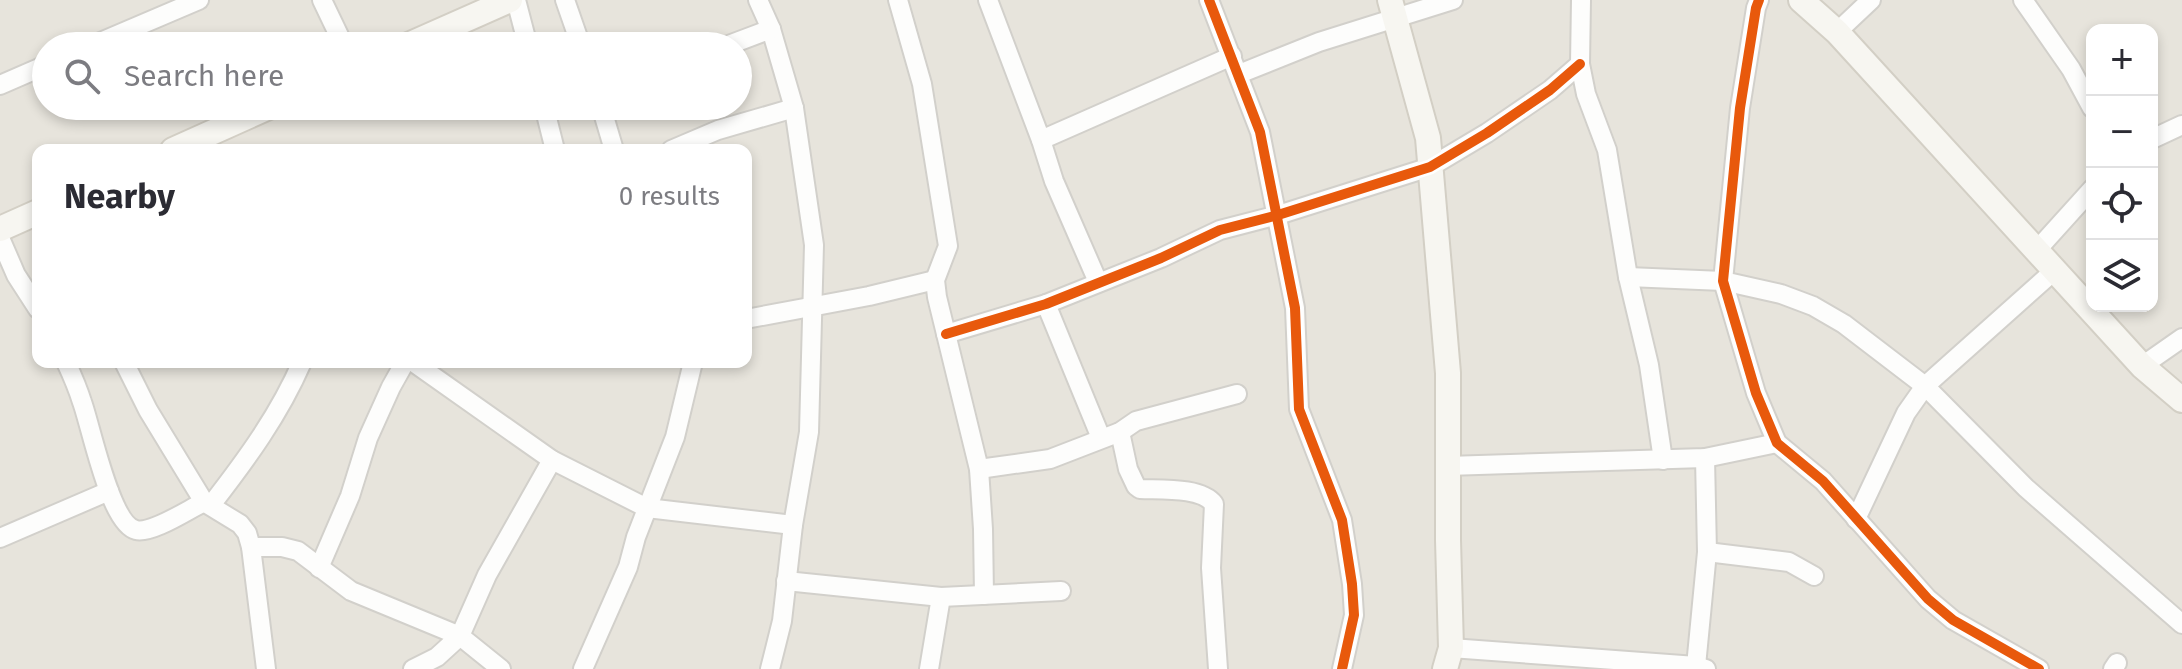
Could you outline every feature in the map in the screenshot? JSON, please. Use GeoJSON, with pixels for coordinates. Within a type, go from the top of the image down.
{"type":"FeatureCollection","features":[{"type":"Feature","properties":{"kind":"street"},"geometry":{"type":"LineString","coordinates":[[124,32],[199,0]]}},
{"type":"Feature","properties":{"kind":"street"},"geometry":{"type":"LineString","coordinates":[[322,0],[337,32]]}},
{"type":"Feature","properties":{"kind":"street"},"geometry":{"type":"LineString","coordinates":[[439,32],[513,0],[523,32]]}},
{"type":"Feature","properties":{"kind":"street"},"geometry":{"type":"LineString","coordinates":[[565,0],[576,32]]}},
{"type":"Feature","properties":{"kind":"street"},"geometry":{"type":"LineString","coordinates":[[758,0],[771,29],[794,108],[814,245],[809,432],[793,525],[782,621],[770,669]]}},
{"type":"Feature","properties":{"kind":"street"},"geometry":{"type":"LineString","coordinates":[[898,0],[922,84],[948,246],[935,280],[979,469],[984,595]]}},
{"type":"Feature","properties":{"kind":"street"},"geometry":{"type":"LineString","coordinates":[[988,0],[1054,181],[1098,282]]}},
{"type":"Feature","properties":{"kind":"street"},"geometry":{"type":"LineString","coordinates":[[1209,0],[1260,132],[1295,308],[1299,409],[1342,520],[1354,615],[1342,669]]}},
{"type":"Feature","properties":{"kind":"street"},"geometry":{"type":"LineString","coordinates":[[1239,74],[1393,10],[1453,0]]}},
{"type":"Feature","properties":{"kind":"street"},"geometry":{"type":"LineString","coordinates":[[1581,0],[1580,64],[1586,94],[1607,150],[1628,277],[1649,365],[1663,460]]}},
{"type":"Feature","properties":{"kind":"street"},"geometry":{"type":"LineString","coordinates":[[1759,0],[1740,108],[1723,281],[1756,393],[1777,443],[1823,481],[1928,599],[1953,620],[2039,669]]}},
{"type":"Feature","properties":{"kind":"street"},"geometry":{"type":"LineString","coordinates":[[1801,0],[1837,32],[2142,366],[2182,400]]}},
{"type":"Feature","properties":{"kind":"street"},"geometry":{"type":"LineString","coordinates":[[1837,32],[1871,0]]}},
{"type":"Feature","properties":{"kind":"street"},"geometry":{"type":"LineString","coordinates":[[2023,0],[2071,69],[2086,97]]}},
{"type":"Feature","properties":{"kind":"street"},"geometry":{"type":"LineString","coordinates":[[1393,10],[1428,138],[1448,373],[1448,658],[1701,668],[1707,552],[1705,458]]}},
{"type":"Feature","properties":{"kind":"street"},"geometry":{"type":"LineString","coordinates":[[752,36],[771,29]]}},
{"type":"Feature","properties":{"kind":"street"},"geometry":{"type":"LineString","coordinates":[[1041,140],[1232,56]]}},
{"type":"Feature","properties":{"kind":"street"},"geometry":{"type":"LineString","coordinates":[[946,334],[1046,304],[1161,258],[1220,230],[1430,167],[1550,90],[1580,64]]}},
{"type":"Feature","properties":{"kind":"street"},"geometry":{"type":"LineString","coordinates":[[0,85],[32,71]]}},
{"type":"Feature","properties":{"kind":"street"},"geometry":{"type":"LineString","coordinates":[[685,144],[718,130],[794,108]]}},
{"type":"Feature","properties":{"kind":"street"},"geometry":{"type":"LineString","coordinates":[[193,144],[242,120]]}},
{"type":"Feature","properties":{"kind":"street"},"geometry":{"type":"LineString","coordinates":[[548,120],[554,144]]}},
{"type":"Feature","properties":{"kind":"street"},"geometry":{"type":"LineString","coordinates":[[605,120],[612,144]]}},
{"type":"Feature","properties":{"kind":"street"},"geometry":{"type":"LineString","coordinates":[[2158,136],[2182,125]]}},
{"type":"Feature","properties":{"kind":"street"},"geometry":{"type":"LineString","coordinates":[[2036,251],[2086,196]]}},
{"type":"Feature","properties":{"kind":"street"},"geometry":{"type":"LineString","coordinates":[[0,229],[32,215]]}},
{"type":"Feature","properties":{"kind":"street"},"geometry":{"type":"LineString","coordinates":[[0,238],[16,275],[32,300]]}},
{"type":"Feature","properties":{"kind":"street"},"geometry":{"type":"LineString","coordinates":[[1856,519],[1906,413],[1925,386],[2055,270]]}},
{"type":"Feature","properties":{"kind":"street"},"geometry":{"type":"LineString","coordinates":[[1628,277],[1723,281],[1781,294],[1813,306],[1844,324],[1925,386],[2026,488],[2182,624]]}},
{"type":"Feature","properties":{"kind":"street"},"geometry":{"type":"LineString","coordinates":[[752,318],[935,280]]}},
{"type":"Feature","properties":{"kind":"street"},"geometry":{"type":"LineString","coordinates":[[1046,304],[1101,438]]}},
{"type":"Feature","properties":{"kind":"street"},"geometry":{"type":"LineString","coordinates":[[2142,366],[2182,338]]}},
{"type":"Feature","properties":{"kind":"street"},"geometry":{"type":"LineString","coordinates":[[69,368],[84,405],[109,491],[128,526],[135,530],[152,528],[207,504],[259,441],[299,368]]}},
{"type":"Feature","properties":{"kind":"street"},"geometry":{"type":"LineString","coordinates":[[127,368],[148,410],[207,504],[240,524],[247,533],[266,669]]}},
{"type":"Feature","properties":{"kind":"street"},"geometry":{"type":"LineString","coordinates":[[319,568],[350,496],[368,438],[402,368]]}},
{"type":"Feature","properties":{"kind":"street"},"geometry":{"type":"LineString","coordinates":[[422,368],[552,460],[647,508],[793,525]]}},
{"type":"Feature","properties":{"kind":"street"},"geometry":{"type":"LineString","coordinates":[[583,669],[628,567],[675,437],[692,368]]}},
{"type":"Feature","properties":{"kind":"street"},"geometry":{"type":"LineString","coordinates":[[979,469],[1050,459],[1120,432],[1136,421],[1237,394]]}},
{"type":"Feature","properties":{"kind":"street"},"geometry":{"type":"LineString","coordinates":[[1120,432],[1128,469],[1136,486],[1140,489],[1193,493],[1206,496],[1214,504],[1211,568],[1218,669]]}},
{"type":"Feature","properties":{"kind":"street"},"geometry":{"type":"LineString","coordinates":[[1447,466],[1705,458],[1777,443]]}},
{"type":"Feature","properties":{"kind":"street"},"geometry":{"type":"LineString","coordinates":[[413,669],[437,657],[460,636],[487,575],[552,460]]}},
{"type":"Feature","properties":{"kind":"street"},"geometry":{"type":"LineString","coordinates":[[0,538],[109,491]]}},
{"type":"Feature","properties":{"kind":"street"},"geometry":{"type":"LineString","coordinates":[[251,547],[282,547],[298,551],[351,591],[460,636],[501,669]]}},
{"type":"Feature","properties":{"kind":"street"},"geometry":{"type":"LineString","coordinates":[[1707,552],[1789,562],[1814,576]]}},
{"type":"Feature","properties":{"kind":"street"},"geometry":{"type":"LineString","coordinates":[[786,581],[941,597],[1061,591]]}},
{"type":"Feature","properties":{"kind":"street"},"geometry":{"type":"LineString","coordinates":[[929,669],[941,597]]}},
{"type":"Feature","properties":{"kind":"shaded area"},"geometry":{"type":"Polygon","coordinates":[[[0,0],[2182,0],[2182,669],[0,669],[0,0]]]}},
{"type":"Feature","properties":{"kind":"cycle path"},"geometry":{"type":"LineString","coordinates":[[1209,0],[1260,132],[1295,308],[1299,409],[1342,520],[1354,615],[1342,669]]}},
{"type":"Feature","properties":{"kind":"cycle path"},"geometry":{"type":"LineString","coordinates":[[1759,0],[1740,108],[1723,281],[1756,393],[1777,443],[1823,481],[1928,599],[1953,620],[2039,669]]}},
{"type":"Feature","properties":{"kind":"cycle path"},"geometry":{"type":"LineString","coordinates":[[946,334],[1046,304],[1161,258],[1220,230],[1430,167],[1550,90],[1580,64]]}}]}
